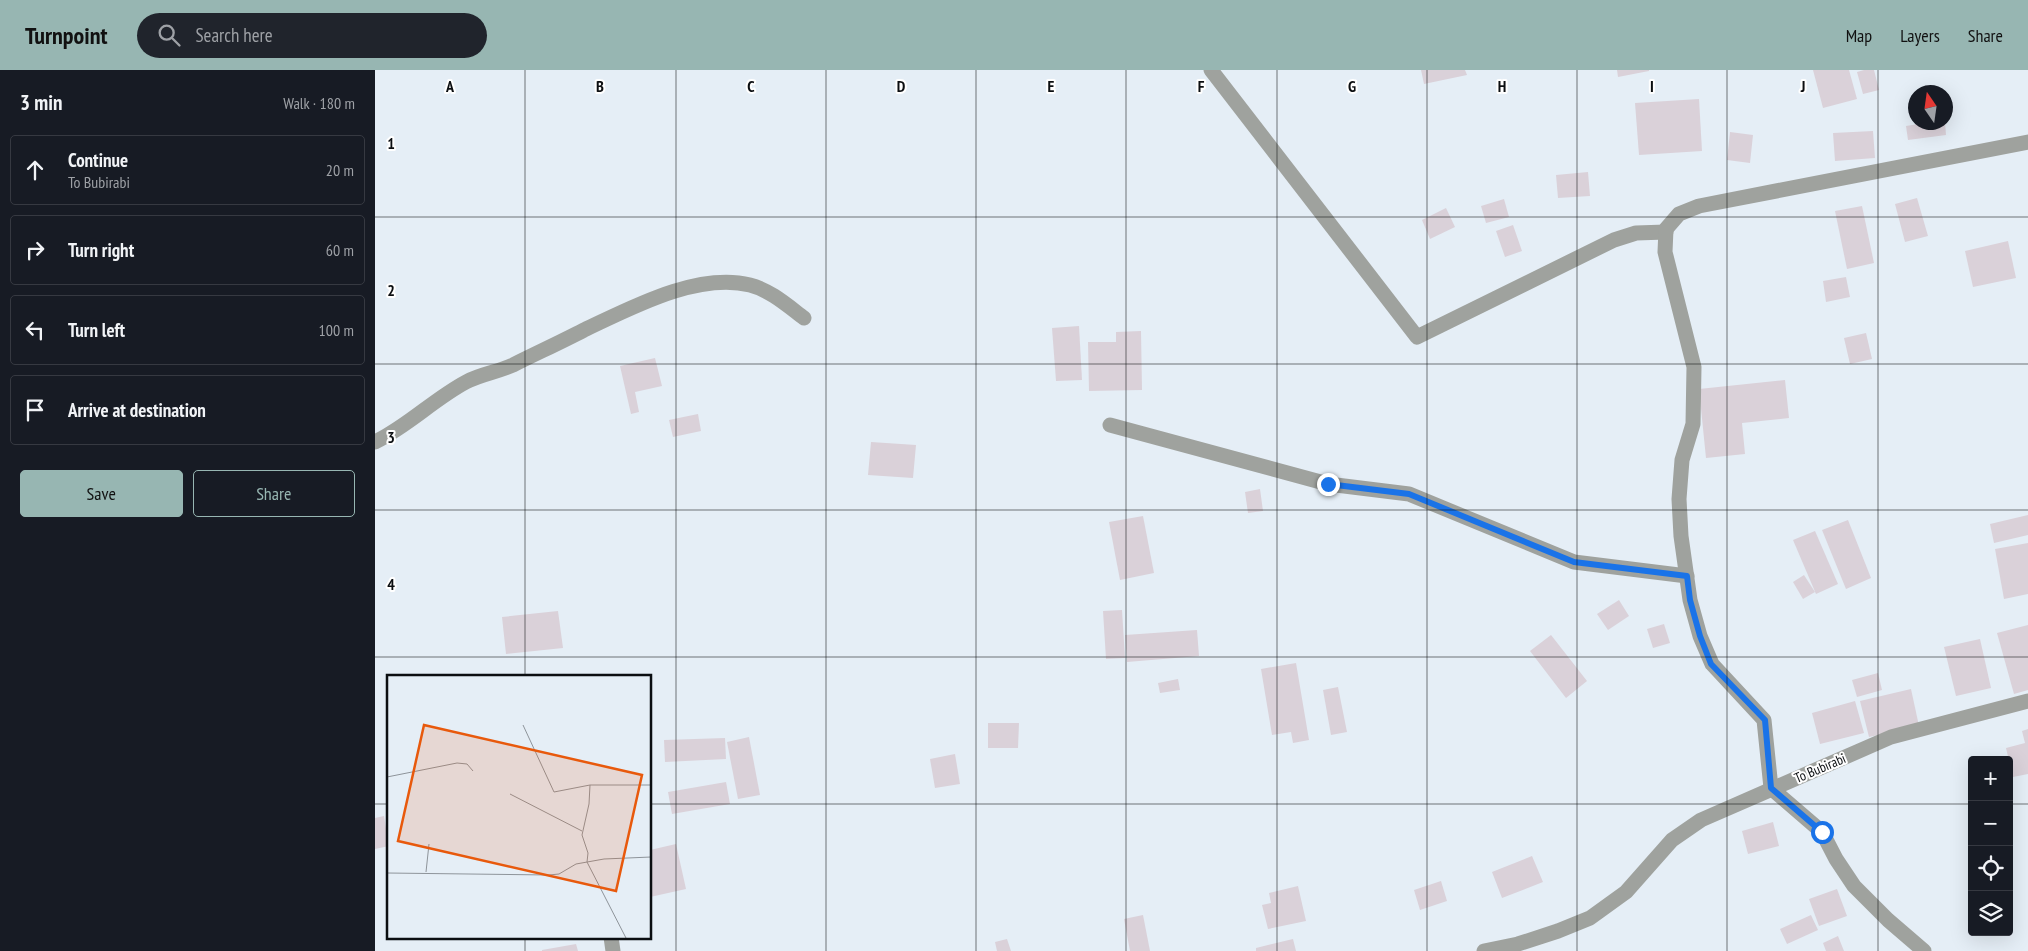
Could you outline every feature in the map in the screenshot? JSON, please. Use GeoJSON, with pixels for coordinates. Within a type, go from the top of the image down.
{"type":"FeatureCollection","features":[{"type":"Feature","properties":{"kind":"street"},"geometry":{"type":"LineString","coordinates":[[1211,70],[1417,337],[1614,240],[1636,233],[1666,232]]}},
{"type":"Feature","properties":{"kind":"street"},"geometry":{"type":"LineString","coordinates":[[1484,951],[1558,932],[1590,918],[1626,892],[1672,840],[1701,820],[1771,788],[1765,720],[1711,664],[1700,636],[1690,600],[1681,536],[1679,499],[1682,460],[1693,424],[1694,367],[1665,252],[1666,229],[1679,214],[1699,206],[2028,142]]}},
{"type":"Feature","properties":{"kind":"street"},"geometry":{"type":"LineString","coordinates":[[375,442],[395,432],[435,400],[468,381],[503,370],[627,310],[676,290],[721,282],[750,285],[772,294],[804,318]]}},
{"type":"Feature","properties":{"kind":"street"},"geometry":{"type":"LineString","coordinates":[[1110,425],[1328,484],[1409,494],[1574,562],[1687,576]]}},
{"type":"Feature","properties":{"kind":"street","name":"To Bubirabi"},"geometry":{"type":"LineString","coordinates":[[1924,951],[1888,920],[1854,886],[1836,859],[1822,832],[1771,788],[1891,737],[2028,701]]}},
{"type":"Feature","properties":{"kind":"street"},"geometry":{"type":"LineString","coordinates":[[611,938],[613,951]]}},
{"type":"Feature","properties":{"kind":"building"},"geometry":{"type":"Polygon","coordinates":[[[1421,70],[1465,70],[1467,75],[1424,84],[1421,70]]]}},
{"type":"Feature","properties":{"kind":"building"},"geometry":{"type":"Polygon","coordinates":[[[1617,70],[1649,70],[1649,71],[1618,77],[1617,70]]]}},
{"type":"Feature","properties":{"kind":"building"},"geometry":{"type":"Polygon","coordinates":[[[1813,70],[1849,70],[1857,99],[1823,108],[1813,70]]]}},
{"type":"Feature","properties":{"kind":"building"},"geometry":{"type":"Polygon","coordinates":[[[1874,70],[1879,90],[1863,94],[1857,72],[1874,70]]]}},
{"type":"Feature","properties":{"kind":"building"},"geometry":{"type":"Polygon","coordinates":[[[1699,99],[1702,151],[1639,155],[1635,103],[1699,99]]]}},
{"type":"Feature","properties":{"kind":"building"},"geometry":{"type":"Polygon","coordinates":[[[1906,126],[1908,126],[1908,130],[1946,130],[1946,135],[1908,140],[1906,126]]]}},
{"type":"Feature","properties":{"kind":"building"},"geometry":{"type":"Polygon","coordinates":[[[1873,131],[1875,158],[1835,161],[1833,133],[1873,131]]]}},
{"type":"Feature","properties":{"kind":"building"},"geometry":{"type":"Polygon","coordinates":[[[1730,132],[1753,135],[1750,163],[1727,160],[1730,132]]]}},
{"type":"Feature","properties":{"kind":"building"},"geometry":{"type":"Polygon","coordinates":[[[1588,172],[1590,196],[1558,198],[1556,175],[1588,172]]]}},
{"type":"Feature","properties":{"kind":"building"},"geometry":{"type":"Polygon","coordinates":[[[1917,198],[1928,236],[1905,242],[1895,204],[1917,198]]]}},
{"type":"Feature","properties":{"kind":"building"},"geometry":{"type":"Polygon","coordinates":[[[1504,199],[1509,217],[1486,223],[1481,206],[1504,199]]]}},
{"type":"Feature","properties":{"kind":"building"},"geometry":{"type":"Polygon","coordinates":[[[1862,206],[1874,263],[1847,269],[1835,211],[1862,206]]]}},
{"type":"Feature","properties":{"kind":"building"},"geometry":{"type":"Polygon","coordinates":[[[1446,208],[1455,227],[1430,239],[1422,220],[1446,208]]]}},
{"type":"Feature","properties":{"kind":"building"},"geometry":{"type":"Polygon","coordinates":[[[1513,225],[1522,251],[1505,257],[1496,231],[1513,225]]]}},
{"type":"Feature","properties":{"kind":"building"},"geometry":{"type":"Polygon","coordinates":[[[2008,241],[2016,278],[1973,287],[1965,251],[2008,241]]]}},
{"type":"Feature","properties":{"kind":"building"},"geometry":{"type":"Polygon","coordinates":[[[1846,277],[1850,297],[1826,302],[1823,281],[1846,277]]]}},
{"type":"Feature","properties":{"kind":"building"},"geometry":{"type":"Polygon","coordinates":[[[1079,326],[1082,380],[1056,381],[1052,328],[1079,326]]]}},
{"type":"Feature","properties":{"kind":"building"},"geometry":{"type":"Polygon","coordinates":[[[1141,331],[1142,390],[1089,391],[1088,342],[1116,342],[1116,332],[1141,331]]]}},
{"type":"Feature","properties":{"kind":"building"},"geometry":{"type":"Polygon","coordinates":[[[1866,333],[1872,359],[1850,364],[1844,338],[1866,333]]]}},
{"type":"Feature","properties":{"kind":"building"},"geometry":{"type":"Polygon","coordinates":[[[655,358],[662,386],[635,392],[639,412],[631,414],[620,366],[655,358]]]}},
{"type":"Feature","properties":{"kind":"building"},"geometry":{"type":"Polygon","coordinates":[[[1785,380],[1789,418],[1742,423],[1745,454],[1706,458],[1699,389],[1785,380]]]}},
{"type":"Feature","properties":{"kind":"building"},"geometry":{"type":"Polygon","coordinates":[[[698,414],[701,431],[673,437],[669,420],[698,414]]]}},
{"type":"Feature","properties":{"kind":"building"},"geometry":{"type":"Polygon","coordinates":[[[871,442],[916,445],[913,478],[868,475],[871,442]]]}},
{"type":"Feature","properties":{"kind":"building"},"geometry":{"type":"Polygon","coordinates":[[[1260,489],[1263,511],[1248,513],[1245,492],[1260,489]]]}},
{"type":"Feature","properties":{"kind":"building"},"geometry":{"type":"Polygon","coordinates":[[[2028,515],[2028,535],[1994,543],[1990,524],[2028,515]]]}},
{"type":"Feature","properties":{"kind":"building"},"geometry":{"type":"Polygon","coordinates":[[[1143,516],[1154,573],[1120,580],[1109,522],[1143,516]]]}},
{"type":"Feature","properties":{"kind":"building"},"geometry":{"type":"Polygon","coordinates":[[[1848,520],[1871,578],[1846,589],[1822,530],[1848,520]]]}},
{"type":"Feature","properties":{"kind":"building"},"geometry":{"type":"Polygon","coordinates":[[[1815,531],[1838,584],[1816,594],[1793,540],[1815,531]]]}},
{"type":"Feature","properties":{"kind":"building"},"geometry":{"type":"Polygon","coordinates":[[[2028,543],[2028,594],[2004,599],[1995,549],[2028,543]]]}},
{"type":"Feature","properties":{"kind":"building"},"geometry":{"type":"Polygon","coordinates":[[[1804,575],[1815,592],[1803,599],[1793,582],[1804,575]]]}},
{"type":"Feature","properties":{"kind":"building"},"geometry":{"type":"Polygon","coordinates":[[[1619,600],[1629,616],[1608,630],[1597,614],[1619,600]]]}},
{"type":"Feature","properties":{"kind":"building"},"geometry":{"type":"Polygon","coordinates":[[[1122,610],[1125,658],[1106,659],[1103,611],[1122,610]]]}},
{"type":"Feature","properties":{"kind":"building"},"geometry":{"type":"Polygon","coordinates":[[[558,611],[563,648],[506,654],[502,617],[558,611]]]}},
{"type":"Feature","properties":{"kind":"building"},"geometry":{"type":"Polygon","coordinates":[[[1664,624],[1670,643],[1653,648],[1647,629],[1664,624]]]}},
{"type":"Feature","properties":{"kind":"building"},"geometry":{"type":"Polygon","coordinates":[[[2028,625],[2028,690],[2014,694],[1997,633],[2028,625]]]}},
{"type":"Feature","properties":{"kind":"building"},"geometry":{"type":"Polygon","coordinates":[[[1197,630],[1199,656],[1127,662],[1125,635],[1197,630]]]}},
{"type":"Feature","properties":{"kind":"building"},"geometry":{"type":"Polygon","coordinates":[[[1551,635],[1587,681],[1566,698],[1530,651],[1551,635]]]}},
{"type":"Feature","properties":{"kind":"building"},"geometry":{"type":"Polygon","coordinates":[[[1980,639],[1991,688],[1956,696],[1944,647],[1980,639]]]}},
{"type":"Feature","properties":{"kind":"building"},"geometry":{"type":"Polygon","coordinates":[[[1296,663],[1309,740],[1293,743],[1291,732],[1272,735],[1261,669],[1296,663]]]}},
{"type":"Feature","properties":{"kind":"building"},"geometry":{"type":"Polygon","coordinates":[[[1878,673],[1882,690],[1857,697],[1852,680],[1878,673]]]}},
{"type":"Feature","properties":{"kind":"building"},"geometry":{"type":"Polygon","coordinates":[[[1178,679],[1180,690],[1160,693],[1158,683],[1178,679]]]}},
{"type":"Feature","properties":{"kind":"building"},"geometry":{"type":"Polygon","coordinates":[[[1338,687],[1347,732],[1331,735],[1323,690],[1338,687]]]}},
{"type":"Feature","properties":{"kind":"building"},"geometry":{"type":"Polygon","coordinates":[[[1911,689],[1919,726],[1869,737],[1860,701],[1911,689]]]}},
{"type":"Feature","properties":{"kind":"building"},"geometry":{"type":"Polygon","coordinates":[[[1855,701],[1864,733],[1820,744],[1812,713],[1855,701]]]}},
{"type":"Feature","properties":{"kind":"building"},"geometry":{"type":"Polygon","coordinates":[[[988,723],[1019,723],[1018,748],[988,748],[988,723]]]}},
{"type":"Feature","properties":{"kind":"building"},"geometry":{"type":"Polygon","coordinates":[[[2028,729],[2028,774],[2013,777],[2013,756],[2008,756],[2006,748],[2025,743],[2022,731],[2028,729]]]}},
{"type":"Feature","properties":{"kind":"building"},"geometry":{"type":"Polygon","coordinates":[[[749,737],[760,795],[738,799],[727,742],[749,737]]]}},
{"type":"Feature","properties":{"kind":"building"},"geometry":{"type":"Polygon","coordinates":[[[725,738],[726,759],[665,762],[664,740],[725,738]]]}},
{"type":"Feature","properties":{"kind":"building"},"geometry":{"type":"Polygon","coordinates":[[[955,754],[960,784],[935,788],[930,759],[955,754]]]}},
{"type":"Feature","properties":{"kind":"building"},"geometry":{"type":"Polygon","coordinates":[[[726,782],[730,804],[672,814],[668,792],[726,782]]]}},
{"type":"Feature","properties":{"kind":"building"},"geometry":{"type":"Polygon","coordinates":[[[384,816],[387,846],[375,849],[375,818],[384,816]]]}},
{"type":"Feature","properties":{"kind":"building"},"geometry":{"type":"Polygon","coordinates":[[[1773,822],[1779,846],[1748,854],[1742,831],[1773,822]]]}},
{"type":"Feature","properties":{"kind":"building"},"geometry":{"type":"Polygon","coordinates":[[[676,844],[686,889],[651,897],[651,850],[676,844]]]}},
{"type":"Feature","properties":{"kind":"building"},"geometry":{"type":"Polygon","coordinates":[[[1532,856],[1543,882],[1502,898],[1492,872],[1532,856]]]}},
{"type":"Feature","properties":{"kind":"building"},"geometry":{"type":"Polygon","coordinates":[[[1441,881],[1447,901],[1420,910],[1414,890],[1441,881]]]}},
{"type":"Feature","properties":{"kind":"building"},"geometry":{"type":"Polygon","coordinates":[[[1298,886],[1306,921],[1268,929],[1262,905],[1271,903],[1269,893],[1298,886]]]}},
{"type":"Feature","properties":{"kind":"building"},"geometry":{"type":"Polygon","coordinates":[[[1837,889],[1847,916],[1819,926],[1809,899],[1837,889]]]}},
{"type":"Feature","properties":{"kind":"building"},"geometry":{"type":"Polygon","coordinates":[[[1143,915],[1150,951],[1130,951],[1124,919],[1143,915]]]}},
{"type":"Feature","properties":{"kind":"building"},"geometry":{"type":"Polygon","coordinates":[[[1811,915],[1818,930],[1787,944],[1780,929],[1811,915]]]}},
{"type":"Feature","properties":{"kind":"building"},"geometry":{"type":"Polygon","coordinates":[[[1838,936],[1844,951],[1826,951],[1823,943],[1838,936]]]}},
{"type":"Feature","properties":{"kind":"building"},"geometry":{"type":"Polygon","coordinates":[[[1007,939],[1011,951],[997,951],[995,942],[1007,939]]]}},
{"type":"Feature","properties":{"kind":"building"},"geometry":{"type":"Polygon","coordinates":[[[1293,939],[1296,951],[1256,951],[1256,948],[1293,939]]]}},
{"type":"Feature","properties":{"kind":"building"},"geometry":{"type":"Polygon","coordinates":[[[576,944],[578,951],[542,951],[542,950],[576,944]]]}},
{"type":"Feature","properties":{"kind":"route"},"geometry":{"type":"LineString","coordinates":[[1328,484],[1409,494],[1574,562],[1687,576],[1690,600],[1700,636],[1711,664],[1765,720],[1771,788],[1822,832]]}}]}
